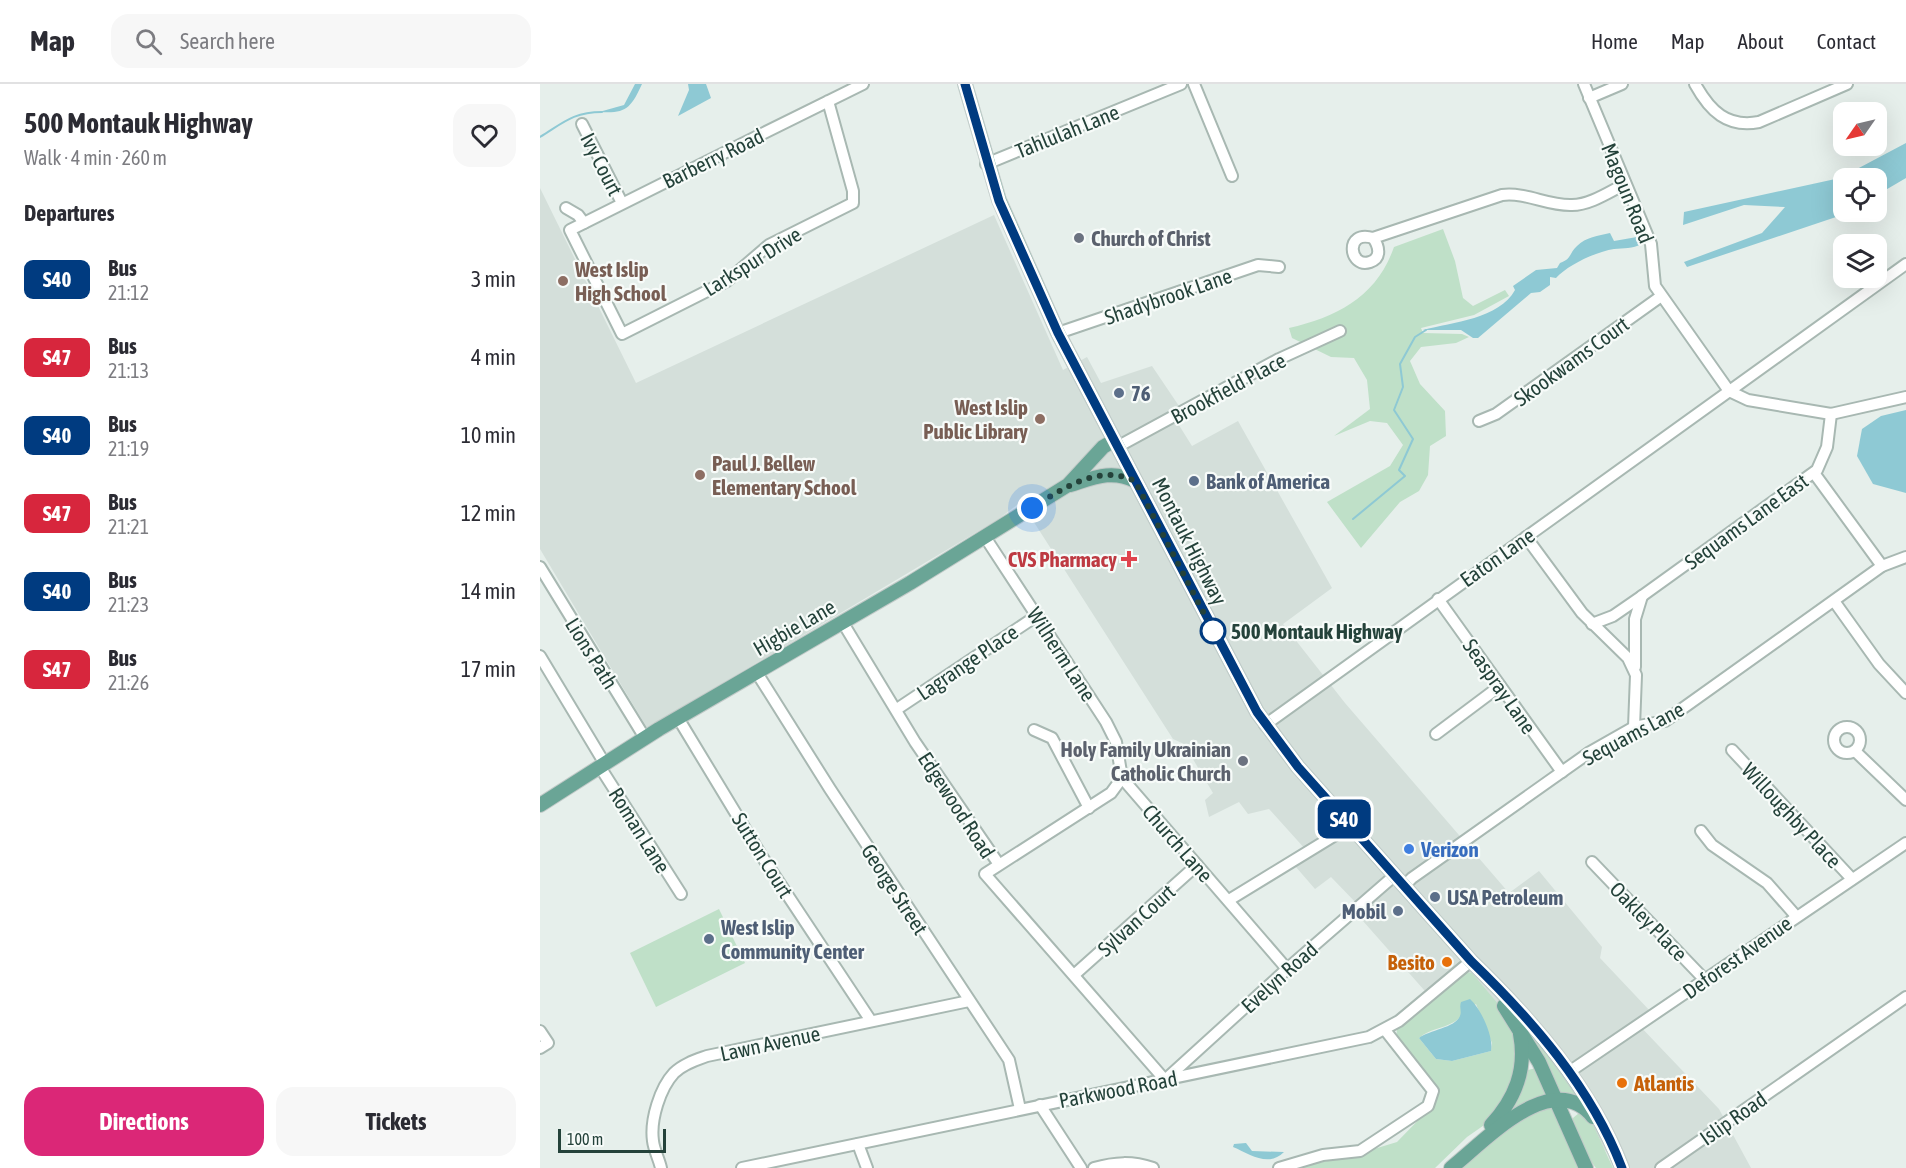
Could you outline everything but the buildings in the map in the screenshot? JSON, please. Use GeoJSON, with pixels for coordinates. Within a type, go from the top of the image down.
{"type":"FeatureCollection","features":[{"type":"Feature","properties":{"kind":"main road","name":"Montauk Highway"},"geometry":{"type":"LineString","coordinates":[[965,84],[986,164],[999,201],[1058,333],[1236,675],[1266,725],[1298,767],[1471,961],[1501,990],[1569,1072],[1608,1136],[1622,1168]]}},
{"type":"Feature","properties":{"kind":"main road","name":"Higbie Lane"},"geometry":{"type":"LineString","coordinates":[[1068,486],[1093,457],[1117,447]]}},
{"type":"Feature","properties":{"kind":"main road"},"geometry":{"type":"LineString","coordinates":[[1105,474],[1114,466],[1117,447]]}},
{"type":"Feature","properties":{"kind":"main road"},"geometry":{"type":"LineString","coordinates":[[1093,457],[1096,467],[1105,474],[1117,474],[1135,481]]}},
{"type":"Feature","properties":{"kind":"main road","name":"Higbie Lane"},"geometry":{"type":"LineString","coordinates":[[540,805],[678,718],[843,623],[1068,486],[1105,474]]}},
{"type":"Feature","properties":{"kind":"main road","name":"Montauk Highway"},"geometry":{"type":"LineString","coordinates":[[1471,961],[1518,1026],[1557,1101],[1587,1168]]}},
{"type":"Feature","properties":{"kind":"main road"},"geometry":{"type":"LineString","coordinates":[[1449,1168],[1493,1124],[1511,1100],[1519,1081],[1522,1062],[1518,1026]]}},
{"type":"Feature","properties":{"kind":"main road"},"geometry":{"type":"LineString","coordinates":[[1449,1168],[1518,1113],[1557,1101],[1580,1104],[1608,1136]]}},
{"type":"Feature","properties":{"kind":"main road"},"geometry":{"type":"LineString","coordinates":[[1567,1123],[1576,1112],[1590,1113]]}},
{"type":"Feature","properties":{"kind":"street","name":"Barberry Road"},"geometry":{"type":"LineString","coordinates":[[585,223],[863,84]]}},
{"type":"Feature","properties":{"kind":"street","name":"Tahlulah Lane"},"geometry":{"type":"LineString","coordinates":[[986,164],[1181,84]]}},
{"type":"Feature","properties":{"kind":"street"},"geometry":{"type":"LineString","coordinates":[[1194,84],[1232,176]]}},
{"type":"Feature","properties":{"kind":"street","name":"Magoun Road"},"geometry":{"type":"LineString","coordinates":[[1584,84],[1651,244],[1652,273],[1660,297],[1729,391]]}},
{"type":"Feature","properties":{"kind":"street"},"geometry":{"type":"LineString","coordinates":[[1589,98],[1622,84]]}},
{"type":"Feature","properties":{"kind":"street"},"geometry":{"type":"LineString","coordinates":[[1695,84],[1713,110],[1727,121],[1744,125],[1759,122],[1847,84]]}},
{"type":"Feature","properties":{"kind":"street","name":"Larkspur Drive"},"geometry":{"type":"LineString","coordinates":[[585,223],[570,230],[622,334],[727,281],[769,245],[853,203],[853,191],[828,101]]}},
{"type":"Feature","properties":{"kind":"street","name":"Ivy Court"},"geometry":{"type":"LineString","coordinates":[[582,124],[622,203]]}},
{"type":"Feature","properties":{"kind":"street"},"geometry":{"type":"LineString","coordinates":[[1373,238],[1502,195],[1518,193],[1574,206],[1625,184]]}},
{"type":"Feature","properties":{"kind":"street"},"geometry":{"type":"LineString","coordinates":[[566,208],[578,214],[585,223]]}},
{"type":"Feature","properties":{"kind":"street","name":"Eaton Lane"},"geometry":{"type":"LineString","coordinates":[[1266,725],[1906,264]]}},
{"type":"Feature","properties":{"kind":"street","name":"Shadybrook Lane"},"geometry":{"type":"LineString","coordinates":[[1058,333],[1258,265],[1279,267]]}},
{"type":"Feature","properties":{"kind":"street","name":"Skookwams Court"},"geometry":{"type":"LineString","coordinates":[[1479,421],[1496,414],[1660,297]]}},
{"type":"Feature","properties":{"kind":"street","name":"Brookfield Place"},"geometry":{"type":"LineString","coordinates":[[1117,447],[1279,359],[1340,332]]}},
{"type":"Feature","properties":{"kind":"street"},"geometry":{"type":"LineString","coordinates":[[1729,391],[1748,400],[1831,414],[1906,398]]}},
{"type":"Feature","properties":{"kind":"street","name":"Sequams Lane East"},"geometry":{"type":"LineString","coordinates":[[1592,624],[1613,616],[1814,473],[1827,447],[1831,414]]}},
{"type":"Feature","properties":{"kind":"street"},"geometry":{"type":"LineString","coordinates":[[1814,473],[1882,566]]}},
{"type":"Feature","properties":{"kind":"street","name":"Wilherm Lane"},"geometry":{"type":"LineString","coordinates":[[985,537],[1106,722],[1116,742],[1122,778]]}},
{"type":"Feature","properties":{"kind":"street"},"geometry":{"type":"LineString","coordinates":[[1526,537],[1592,624],[1628,658],[1635,669]]}},
{"type":"Feature","properties":{"kind":"street","name":"Sequams Lane"},"geometry":{"type":"LineString","coordinates":[[1399,881],[1412,878],[1590,752],[1634,727],[1665,721],[1882,566],[1906,557]]}},
{"type":"Feature","properties":{"kind":"street","name":"Lions Path"},"geometry":{"type":"LineString","coordinates":[[540,567],[645,738]]}},
{"type":"Feature","properties":{"kind":"street"},"geometry":{"type":"LineString","coordinates":[[1634,727],[1637,699],[1635,619],[1642,596]]}},
{"type":"Feature","properties":{"kind":"street","name":"Seaspray Lane"},"geometry":{"type":"LineString","coordinates":[[1438,599],[1562,772]]}},
{"type":"Feature","properties":{"kind":"street"},"geometry":{"type":"LineString","coordinates":[[1834,601],[1879,664],[1906,693]]}},
{"type":"Feature","properties":{"kind":"street","name":"Lagrange Place"},"geometry":{"type":"LineString","coordinates":[[897,709],[1038,615]]}},
{"type":"Feature","properties":{"kind":"street","name":"Edgewood Road"},"geometry":{"type":"LineString","coordinates":[[843,623],[915,742],[998,863],[984,874],[1165,1080]]}},
{"type":"Feature","properties":{"kind":"street","name":"Roman Lane"},"geometry":{"type":"LineString","coordinates":[[540,656],[602,765],[681,894]]}},
{"type":"Feature","properties":{"kind":"street","name":"George Street"},"geometry":{"type":"LineString","coordinates":[[757,673],[1009,1060],[1020,1109]]}},
{"type":"Feature","properties":{"kind":"street"},"geometry":{"type":"LineString","coordinates":[[1436,734],[1500,686]]}},
{"type":"Feature","properties":{"kind":"street","name":"Sutton Court"},"geometry":{"type":"LineString","coordinates":[[678,718],[761,855],[872,1021]]}},
{"type":"Feature","properties":{"kind":"street"},"geometry":{"type":"LineString","coordinates":[[1034,730],[1052,738],[1089,808]]}},
{"type":"Feature","properties":{"kind":"street","name":"Willoughby Place"},"geometry":{"type":"LineString","coordinates":[[1732,750],[1852,879]]}},
{"type":"Feature","properties":{"kind":"street"},"geometry":{"type":"LineString","coordinates":[[1855,751],[1906,800]]}},
{"type":"Feature","properties":{"kind":"street"},"geometry":{"type":"LineString","coordinates":[[998,863],[1111,793],[1122,778]]}},
{"type":"Feature","properties":{"kind":"street","name":"Church Lane"},"geometry":{"type":"LineString","coordinates":[[1122,778],[1287,969]]}},
{"type":"Feature","properties":{"kind":"street"},"geometry":{"type":"LineString","coordinates":[[1229,900],[1350,826]]}},
{"type":"Feature","properties":{"kind":"street"},"geometry":{"type":"LineString","coordinates":[[1701,831],[1712,845],[1767,883],[1796,916]]}},
{"type":"Feature","properties":{"kind":"street","name":"Deforest Avenue"},"geometry":{"type":"LineString","coordinates":[[1569,1072],[1906,843]]}},
{"type":"Feature","properties":{"kind":"street","name":"Oakley Place"},"geometry":{"type":"LineString","coordinates":[[1592,862],[1705,980]]}},
{"type":"Feature","properties":{"kind":"street","name":"Sylvan Court"},"geometry":{"type":"LineString","coordinates":[[1074,975],[1197,865]]}},
{"type":"Feature","properties":{"kind":"street","name":"Evelyn Road"},"geometry":{"type":"LineString","coordinates":[[1165,1080],[1287,969],[1399,881]]}},
{"type":"Feature","properties":{"kind":"street","name":"Parkwood Road"},"geometry":{"type":"LineString","coordinates":[[742,1168],[1352,1041],[1385,1030],[1471,961]]}},
{"type":"Feature","properties":{"kind":"street","name":"Islip Road"},"geometry":{"type":"LineString","coordinates":[[1661,1168],[1906,997]]}},
{"type":"Feature","properties":{"kind":"street","name":"Lawn Avenue"},"geometry":{"type":"LineString","coordinates":[[661,1168],[652,1140],[658,1101],[673,1074],[688,1063],[707,1056],[969,1001]]}},
{"type":"Feature","properties":{"kind":"street"},"geometry":{"type":"LineString","coordinates":[[1279,1168],[1323,1155],[1360,1151],[1428,1106],[1433,1091],[1385,1030]]}},
{"type":"Feature","properties":{"kind":"street"},"geometry":{"type":"LineString","coordinates":[[540,1031],[544,1046]]}},
{"type":"Feature","properties":{"kind":"street"},"geometry":{"type":"LineString","coordinates":[[1040,1105],[1081,1168]]}},
{"type":"Feature","properties":{"kind":"street"},"geometry":{"type":"LineString","coordinates":[[858,1144],[867,1168]]}},
{"type":"Feature","properties":{"kind":"street"},"geometry":{"type":"LineString","coordinates":[[1094,1168],[1122,1162],[1137,1163],[1153,1168]]}},
{"type":"Feature","properties":{"kind":"shaded area"},"geometry":{"type":"Polygon","coordinates":[[[540,188],[636,383],[994,215],[1063,370],[1087,357],[1101,383],[1152,366],[1181,409],[1172,414],[1192,446],[1238,421],[1332,588],[1283,624],[1345,703],[1509,893],[1539,871],[1602,947],[1600,958],[1651,1012],[1637,1023],[1719,1109],[1751,1168],[1618,1168],[1513,1023],[1470,975],[1432,999],[1355,912],[1360,907],[1331,877],[1315,889],[1289,859],[1306,850],[1269,809],[1248,814],[1239,802],[1209,817],[1205,800],[1213,793],[1184,744],[1173,739],[1021,502],[997,520],[647,728],[540,549],[540,188]]]}},
{"type":"Feature","properties":{"kind":"green space"},"geometry":{"type":"Polygon","coordinates":[[[1443,229],[1455,261],[1463,298],[1473,306],[1505,290],[1509,296],[1474,315],[1421,328],[1423,333],[1462,334],[1469,337],[1456,343],[1421,347],[1410,361],[1420,384],[1445,411],[1446,436],[1430,446],[1428,475],[1419,491],[1400,502],[1361,548],[1327,502],[1390,466],[1403,445],[1387,423],[1370,421],[1334,436],[1370,409],[1367,380],[1354,358],[1331,357],[1292,338],[1289,328],[1324,318],[1354,302],[1377,279],[1394,247],[1443,229]]]}},
{"type":"Feature","properties":{"kind":"green space"},"geometry":{"type":"Polygon","coordinates":[[[719,909],[745,963],[656,1007],[630,953],[719,909]]]}},
{"type":"Feature","properties":{"kind":"green space"},"geometry":{"type":"Polygon","coordinates":[[[1465,972],[1472,973],[1504,1011],[1518,1039],[1518,1075],[1490,1121],[1467,1137],[1435,1168],[1295,1168],[1351,1156],[1397,1142],[1435,1103],[1437,1091],[1396,1039],[1397,1029],[1465,972]],[[1476,1004],[1454,1022],[1419,1038],[1436,1059],[1452,1061],[1491,1051],[1492,1043],[1476,1004]]]}},
{"type":"Feature","properties":{"kind":"green space"},"geometry":{"type":"Polygon","coordinates":[[[1519,1018],[1569,1075],[1581,1100],[1561,1095],[1547,1065],[1519,1018]]]}},
{"type":"Feature","properties":{"kind":"green space"},"geometry":{"type":"Polygon","coordinates":[[[1536,1068],[1549,1096],[1508,1114],[1516,1104],[1528,1070],[1536,1068]]]}},
{"type":"Feature","properties":{"kind":"green space"},"geometry":{"type":"Polygon","coordinates":[[[1550,1108],[1554,1110],[1580,1168],[1458,1168],[1512,1125],[1550,1108]]]}},
{"type":"Feature","properties":{"kind":"green space"},"geometry":{"type":"Polygon","coordinates":[[[1579,1113],[1591,1120],[1613,1168],[1596,1168],[1587,1156],[1572,1123],[1573,1118],[1579,1113]]]}},
{"type":"Feature","properties":{"kind":"water"},"geometry":{"type":"Polygon","coordinates":[[[635,84],[642,84],[631,104],[626,108],[616,112],[599,112],[624,105],[635,84]]]}},
{"type":"Feature","properties":{"kind":"water"},"geometry":{"type":"Polygon","coordinates":[[[688,84],[706,84],[711,98],[678,116],[689,90],[688,84]]]}},
{"type":"Feature","properties":{"kind":"water"},"geometry":{"type":"Polygon","coordinates":[[[1906,143],[1906,178],[1887,189],[1887,168],[1859,168],[1881,156],[1887,156],[1887,153],[1906,143]]]}},
{"type":"Feature","properties":{"kind":"water"},"geometry":{"type":"Polygon","coordinates":[[[1833,180],[1833,218],[1687,267],[1684,262],[1762,233],[1785,207],[1744,205],[1683,225],[1684,212],[1833,180]]]}},
{"type":"Feature","properties":{"kind":"water"},"geometry":{"type":"Polygon","coordinates":[[[1610,233],[1614,241],[1637,237],[1642,244],[1599,253],[1575,264],[1556,278],[1550,277],[1550,285],[1540,292],[1531,293],[1478,338],[1473,338],[1461,330],[1423,330],[1487,313],[1508,300],[1515,290],[1513,286],[1536,270],[1557,268],[1584,241],[1610,233]]]}},
{"type":"Feature","properties":{"kind":"water"},"geometry":{"type":"Polygon","coordinates":[[[1906,410],[1906,493],[1873,484],[1857,456],[1862,429],[1881,416],[1906,410]]]}},
{"type":"Feature","properties":{"kind":"water"},"geometry":{"type":"Polygon","coordinates":[[[1470,999],[1486,1024],[1491,1038],[1491,1051],[1452,1061],[1436,1059],[1419,1038],[1457,1020],[1461,1013],[1461,1002],[1470,999]]]}},
{"type":"Feature","properties":{"kind":"water"},"geometry":{"type":"Polygon","coordinates":[[[1246,1143],[1252,1151],[1284,1152],[1278,1157],[1265,1159],[1233,1147],[1234,1144],[1246,1143]]]}},
{"type":"Feature","properties":{"kind":"waterway"},"geometry":{"type":"LineString","coordinates":[[540,137],[576,116],[602,112]]}},
{"type":"Feature","properties":{"kind":"waterway"},"geometry":{"type":"LineString","coordinates":[[1353,519],[1405,476],[1399,470],[1413,439],[1394,410],[1403,387],[1400,364],[1415,337],[1426,330]]}},
{"type":"Feature","properties":{"kind":"bus line","name":"S40"},"geometry":{"type":"LineString","coordinates":[[965,84],[980,144],[999,201],[1058,333],[1257,712],[1298,767],[1471,961],[1501,990],[1561,1062],[1596,1113],[1622,1168]]}},
{"type":"Feature","properties":{"kind":"place","name":"Church of Christ"},"geometry":{"type":"Point","coordinates":[1079,238]}},
{"type":"Feature","properties":{"kind":"place","name":"West Islip High School"},"geometry":{"type":"Point","coordinates":[563,281]}},
{"type":"Feature","properties":{"kind":"place","name":"76"},"geometry":{"type":"Point","coordinates":[1119,393]}},
{"type":"Feature","properties":{"kind":"place","name":"West Islip Public Library"},"geometry":{"type":"Point","coordinates":[1040,419]}},
{"type":"Feature","properties":{"kind":"place","name":"Paul J. Bellew Elementary School"},"geometry":{"type":"Point","coordinates":[700,475]}},
{"type":"Feature","properties":{"kind":"place","name":"Bank of America"},"geometry":{"type":"Point","coordinates":[1194,481]}},
{"type":"Feature","properties":{"kind":"place","name":"CVS Pharmacy"},"geometry":{"type":"Point","coordinates":[1129,559]}},
{"type":"Feature","properties":{"kind":"place","name":"500 Montauk Highway"},"geometry":{"type":"Point","coordinates":[1213,631]}},
{"type":"Feature","properties":{"kind":"place","name":"Holy Family Ukrainian Catholic Church"},"geometry":{"type":"Point","coordinates":[1243,761]}},
{"type":"Feature","properties":{"kind":"place","name":"Verizon"},"geometry":{"type":"Point","coordinates":[1409,849]}},
{"type":"Feature","properties":{"kind":"place","name":"USA Petroleum"},"geometry":{"type":"Point","coordinates":[1435,897]}},
{"type":"Feature","properties":{"kind":"place","name":"Mobil"},"geometry":{"type":"Point","coordinates":[1398,911]}},
{"type":"Feature","properties":{"kind":"place","name":"West Islip Community Center"},"geometry":{"type":"Point","coordinates":[709,939]}},
{"type":"Feature","properties":{"kind":"place","name":"Besito"},"geometry":{"type":"Point","coordinates":[1447,962]}},
{"type":"Feature","properties":{"kind":"place","name":"Atlantis"},"geometry":{"type":"Point","coordinates":[1622,1083]}},
{"type":"Feature","properties":{"kind":"route"},"geometry":{"type":"LineString","coordinates":[[1032,508],[1068,486],[1105,474],[1126,476],[1135,481],[1213,631]]}}]}
